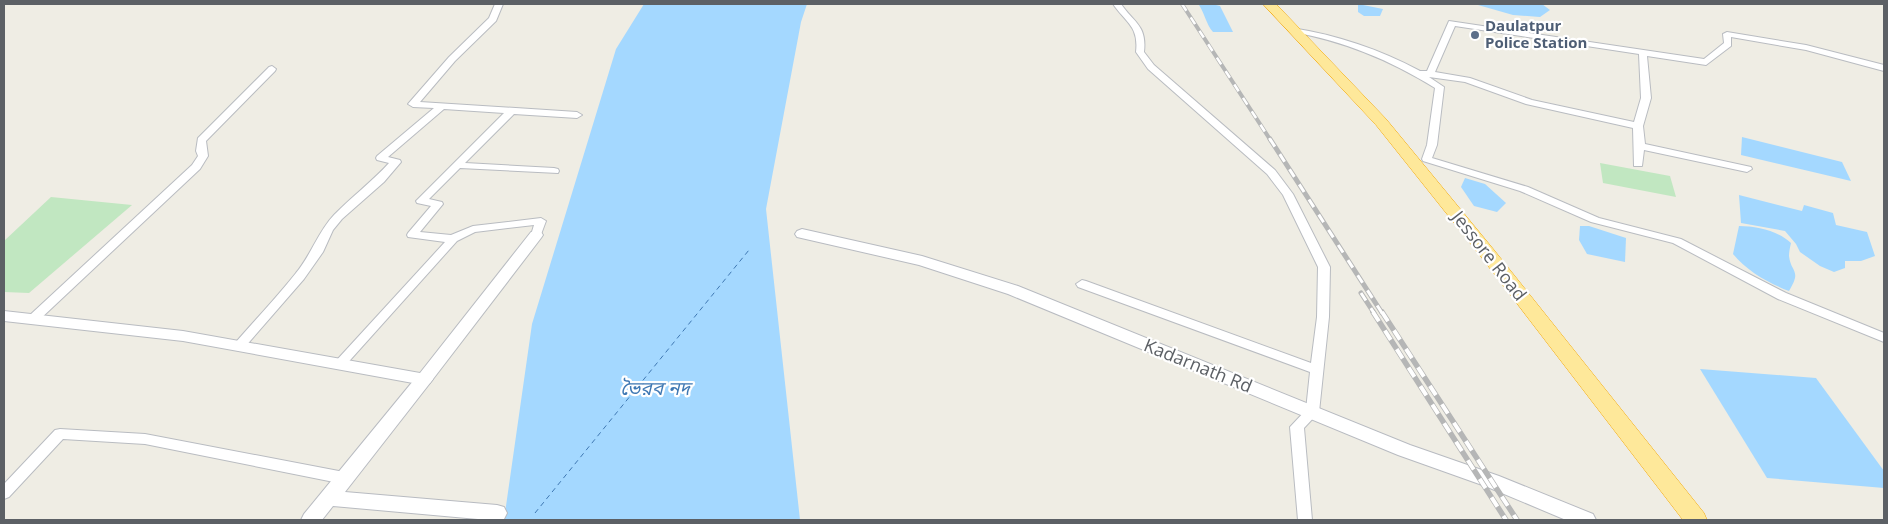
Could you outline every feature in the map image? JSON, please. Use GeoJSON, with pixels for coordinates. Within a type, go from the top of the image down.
{"type":"FeatureCollection","features":[{"type":"Feature","properties":{"kind":"highway","name":"Jessore Road"},"geometry":{"type":"LineString","coordinates":[[1263,4],[1377,128],[1469,241],[1683,520]]}},
{"type":"Feature","properties":{"kind":"highway","name":"Jessore Road"},"geometry":{"type":"LineString","coordinates":[[1269,4],[1386,128],[1483,248],[1696,520]]}},
{"type":"Feature","properties":{"kind":"main road","name":"Kadarnath Rd"},"geometry":{"type":"LineString","coordinates":[[802,234],[922,261],[1013,290],[1404,450],[1492,481],[1586,520]]}},
{"type":"Feature","properties":{"kind":"main road"},"geometry":{"type":"LineString","coordinates":[[311,520],[424,379]]}},
{"type":"Feature","properties":{"kind":"main road"},"geometry":{"type":"LineString","coordinates":[[329,498],[497,513]]}},
{"type":"Feature","properties":{"kind":"street"},"geometry":{"type":"LineString","coordinates":[[499,4],[493,19],[452,59],[413,104],[577,116]]}},
{"type":"Feature","properties":{"kind":"street"},"geometry":{"type":"LineString","coordinates":[[1117,4],[1136,23],[1142,33],[1140,52],[1150,67],[1271,172],[1288,194],[1324,267],[1323,318],[1312,412],[1297,427],[1305,520]]}},
{"type":"Feature","properties":{"kind":"street"},"geometry":{"type":"LineString","coordinates":[[1430,73],[1452,23],[1706,62],[1728,44],[1727,34],[1832,52],[1884,68]]}},
{"type":"Feature","properties":{"kind":"street"},"geometry":{"type":"LineString","coordinates":[[1292,30],[1362,46],[1419,73],[1440,87],[1432,145],[1427,159],[1524,189],[1595,220],[1677,241],[1782,296],[1884,338]]}},
{"type":"Feature","properties":{"kind":"street"},"geometry":{"type":"LineString","coordinates":[[1638,164],[1640,146],[1638,126],[1646,98],[1643,53]]}},
{"type":"Feature","properties":{"kind":"street"},"geometry":{"type":"LineString","coordinates":[[34,318],[196,167],[202,156],[202,140],[272,69]]}},
{"type":"Feature","properties":{"kind":"street"},"geometry":{"type":"LineString","coordinates":[[1419,73],[1430,73],[1467,80],[1529,102],[1638,126]]}},
{"type":"Feature","properties":{"kind":"street"},"geometry":{"type":"LineString","coordinates":[[240,345],[300,276],[317,252],[328,229],[338,217],[380,180],[396,162],[381,158],[443,106]]}},
{"type":"Feature","properties":{"kind":"street"},"geometry":{"type":"LineString","coordinates":[[453,239],[412,235],[438,204],[422,201],[512,110]]}},
{"type":"Feature","properties":{"kind":"street"},"geometry":{"type":"LineString","coordinates":[[1640,146],[1747,169]]}},
{"type":"Feature","properties":{"kind":"street"},"geometry":{"type":"LineString","coordinates":[[457,165],[554,171]]}},
{"type":"Feature","properties":{"kind":"street"},"geometry":{"type":"LineString","coordinates":[[4,316],[183,336],[240,345],[339,364],[424,379],[536,235],[541,221],[473,229],[453,239],[339,364]]}},
{"type":"Feature","properties":{"kind":"street"},"geometry":{"type":"LineString","coordinates":[[1082,284],[1316,369]]}},
{"type":"Feature","properties":{"kind":"street"},"geometry":{"type":"LineString","coordinates":[[4,493],[60,434],[145,439],[344,478]]}},
{"type":"Feature","properties":{"kind":"green space"},"geometry":{"type":"Polygon","coordinates":[[[1600,163],[1670,176],[1676,197],[1603,183],[1600,163]]]}},
{"type":"Feature","properties":{"kind":"green space"},"geometry":{"type":"Polygon","coordinates":[[[51,197],[132,205],[29,293],[4,292],[4,241],[51,197]]]}},
{"type":"Feature","properties":{"kind":"water","name":"ভৈরব নদ"},"geometry":{"type":"Polygon","coordinates":[[[644,4],[807,4],[801,22],[766,209],[800,520],[504,520],[532,324],[616,49],[644,4]]]}},
{"type":"Feature","properties":{"kind":"water"},"geometry":{"type":"Polygon","coordinates":[[[1212,4],[1220,6],[1233,32],[1213,32],[1199,5],[1212,4]]]}},
{"type":"Feature","properties":{"kind":"water"},"geometry":{"type":"Polygon","coordinates":[[[1358,4],[1383,9],[1380,16],[1364,16],[1358,12],[1358,4]]]}},
{"type":"Feature","properties":{"kind":"water"},"geometry":{"type":"Polygon","coordinates":[[[1451,4],[1542,4],[1550,10],[1540,17],[1513,15],[1478,5],[1451,4]]]}},
{"type":"Feature","properties":{"kind":"water"},"geometry":{"type":"Polygon","coordinates":[[[1742,137],[1842,162],[1851,181],[1741,155],[1742,137]]]}},
{"type":"Feature","properties":{"kind":"water"},"geometry":{"type":"Polygon","coordinates":[[[1465,178],[1485,184],[1506,203],[1497,212],[1474,206],[1461,187],[1465,178]]]}},
{"type":"Feature","properties":{"kind":"water"},"geometry":{"type":"Polygon","coordinates":[[[1739,195],[1802,211],[1804,205],[1833,213],[1836,225],[1867,232],[1875,256],[1861,261],[1845,261],[1845,268],[1834,272],[1820,266],[1800,252],[1785,231],[1741,223],[1739,195]]]}},
{"type":"Feature","properties":{"kind":"water"},"geometry":{"type":"Polygon","coordinates":[[[1580,226],[1589,226],[1626,238],[1625,262],[1587,254],[1579,240],[1580,226]]]}},
{"type":"Feature","properties":{"kind":"water"},"geometry":{"type":"Polygon","coordinates":[[[1739,226],[1767,230],[1780,235],[1791,243],[1789,256],[1795,272],[1795,279],[1789,291],[1758,276],[1733,254],[1739,226]]]}},
{"type":"Feature","properties":{"kind":"water"},"geometry":{"type":"Polygon","coordinates":[[[1700,369],[1816,378],[1884,471],[1884,488],[1767,478],[1700,369]]]}},
{"type":"Feature","properties":{"kind":"ferry route"},"geometry":{"type":"LineString","coordinates":[[535,513],[749,250]]}},
{"type":"Feature","properties":{"kind":"railway"},"geometry":{"type":"LineString","coordinates":[[1182,4],[1271,141]]}},
{"type":"Feature","properties":{"kind":"railway"},"geometry":{"type":"LineString","coordinates":[[1270,139],[1382,313]]}},
{"type":"Feature","properties":{"kind":"railway"},"geometry":{"type":"LineString","coordinates":[[1361,293],[1374,313]]}},
{"type":"Feature","properties":{"kind":"railway"},"geometry":{"type":"LineString","coordinates":[[1373,312],[1506,520]]}},
{"type":"Feature","properties":{"kind":"railway"},"geometry":{"type":"LineString","coordinates":[[1382,312],[1517,520]]}},
{"type":"Feature","properties":{"kind":"place","name":"Daulatpur Police Station"},"geometry":{"type":"Point","coordinates":[1475,35]}}]}
